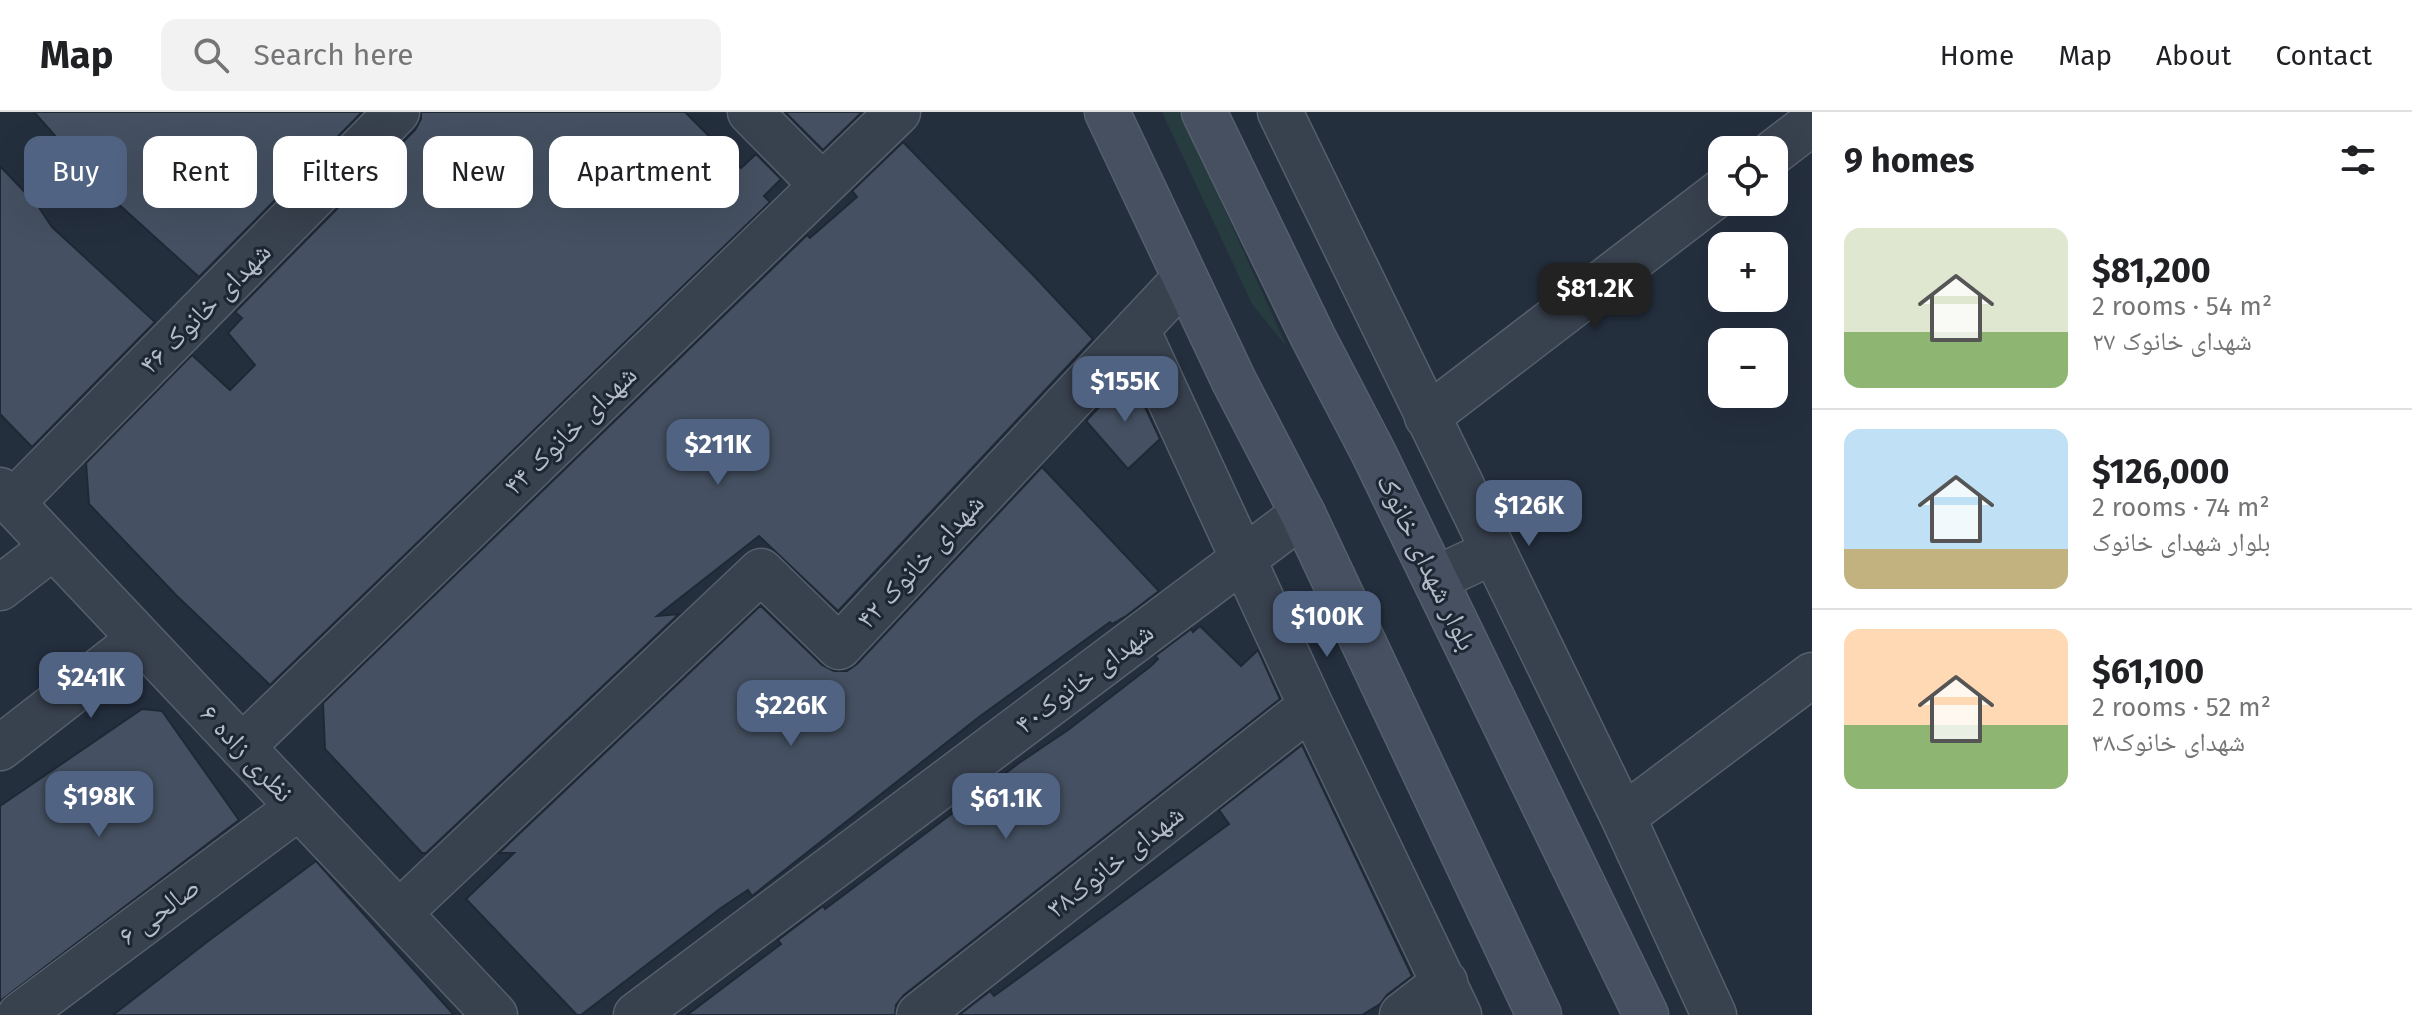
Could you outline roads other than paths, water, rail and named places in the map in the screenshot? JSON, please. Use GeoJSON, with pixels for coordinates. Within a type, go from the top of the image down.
{"type":"FeatureCollection","features":[{"type":"Feature","properties":{"kind":"main road"},"geometry":{"type":"LineString","coordinates":[[1107,112],[1234,381],[1303,514],[1539,1015]]}},
{"type":"Feature","properties":{"kind":"main road","name":"بلوار شهدای خانوک"},"geometry":{"type":"LineString","coordinates":[[1204,112],[1646,1015]]}},
{"type":"Feature","properties":{"kind":"street","name":"۴۶ شهدای خانوک"},"geometry":{"type":"LineString","coordinates":[[6,497],[397,112]]}},
{"type":"Feature","properties":{"kind":"street"},"geometry":{"type":"LineString","coordinates":[[750,112],[822,185]]}},
{"type":"Feature","properties":{"kind":"street","name":"۴۴ شهدای خانوک"},"geometry":{"type":"LineString","coordinates":[[242,747],[898,112]]}},
{"type":"Feature","properties":{"kind":"street"},"geometry":{"type":"LineString","coordinates":[[1280,112],[1623,817],[1714,1015]]}},
{"type":"Feature","properties":{"kind":"street"},"geometry":{"type":"LineString","coordinates":[[1788,141],[1812,123]]}},
{"type":"Feature","properties":{"kind":"street"},"geometry":{"type":"LineString","coordinates":[[1427,417],[1708,202]]}},
{"type":"Feature","properties":{"kind":"street","name":"شهدای خانوک ۴۲"},"geometry":{"type":"LineString","coordinates":[[399,913],[761,571],[839,647],[1185,278]]}},
{"type":"Feature","properties":{"kind":"street"},"geometry":{"type":"LineString","coordinates":[[1137,329],[1311,706],[1452,999],[1402,1015]]}},
{"type":"Feature","properties":{"kind":"street","name":"نظری زاده ۶"},"geometry":{"type":"LineString","coordinates":[[6,497],[495,1015]]}},
{"type":"Feature","properties":{"kind":"street","name":"شهدای خانوک۴۰"},"geometry":{"type":"LineString","coordinates":[[636,1015],[1303,514]]}},
{"type":"Feature","properties":{"kind":"street"},"geometry":{"type":"LineString","coordinates":[[0,588],[53,547]]}},
{"type":"Feature","properties":{"kind":"street"},"geometry":{"type":"LineString","coordinates":[[1435,579],[1493,552]]}},
{"type":"Feature","properties":{"kind":"street"},"geometry":{"type":"LineString","coordinates":[[0,748],[140,639]]}},
{"type":"Feature","properties":{"kind":"street"},"geometry":{"type":"LineString","coordinates":[[1623,817],[1812,675]]}},
{"type":"Feature","properties":{"kind":"street","name":"شهدای خانوک۳۸"},"geometry":{"type":"LineString","coordinates":[[919,1015],[1311,706]]}},
{"type":"Feature","properties":{"kind":"street","name":"۶ صالحی"},"geometry":{"type":"LineString","coordinates":[[20,1015],[299,807]]}}]}
